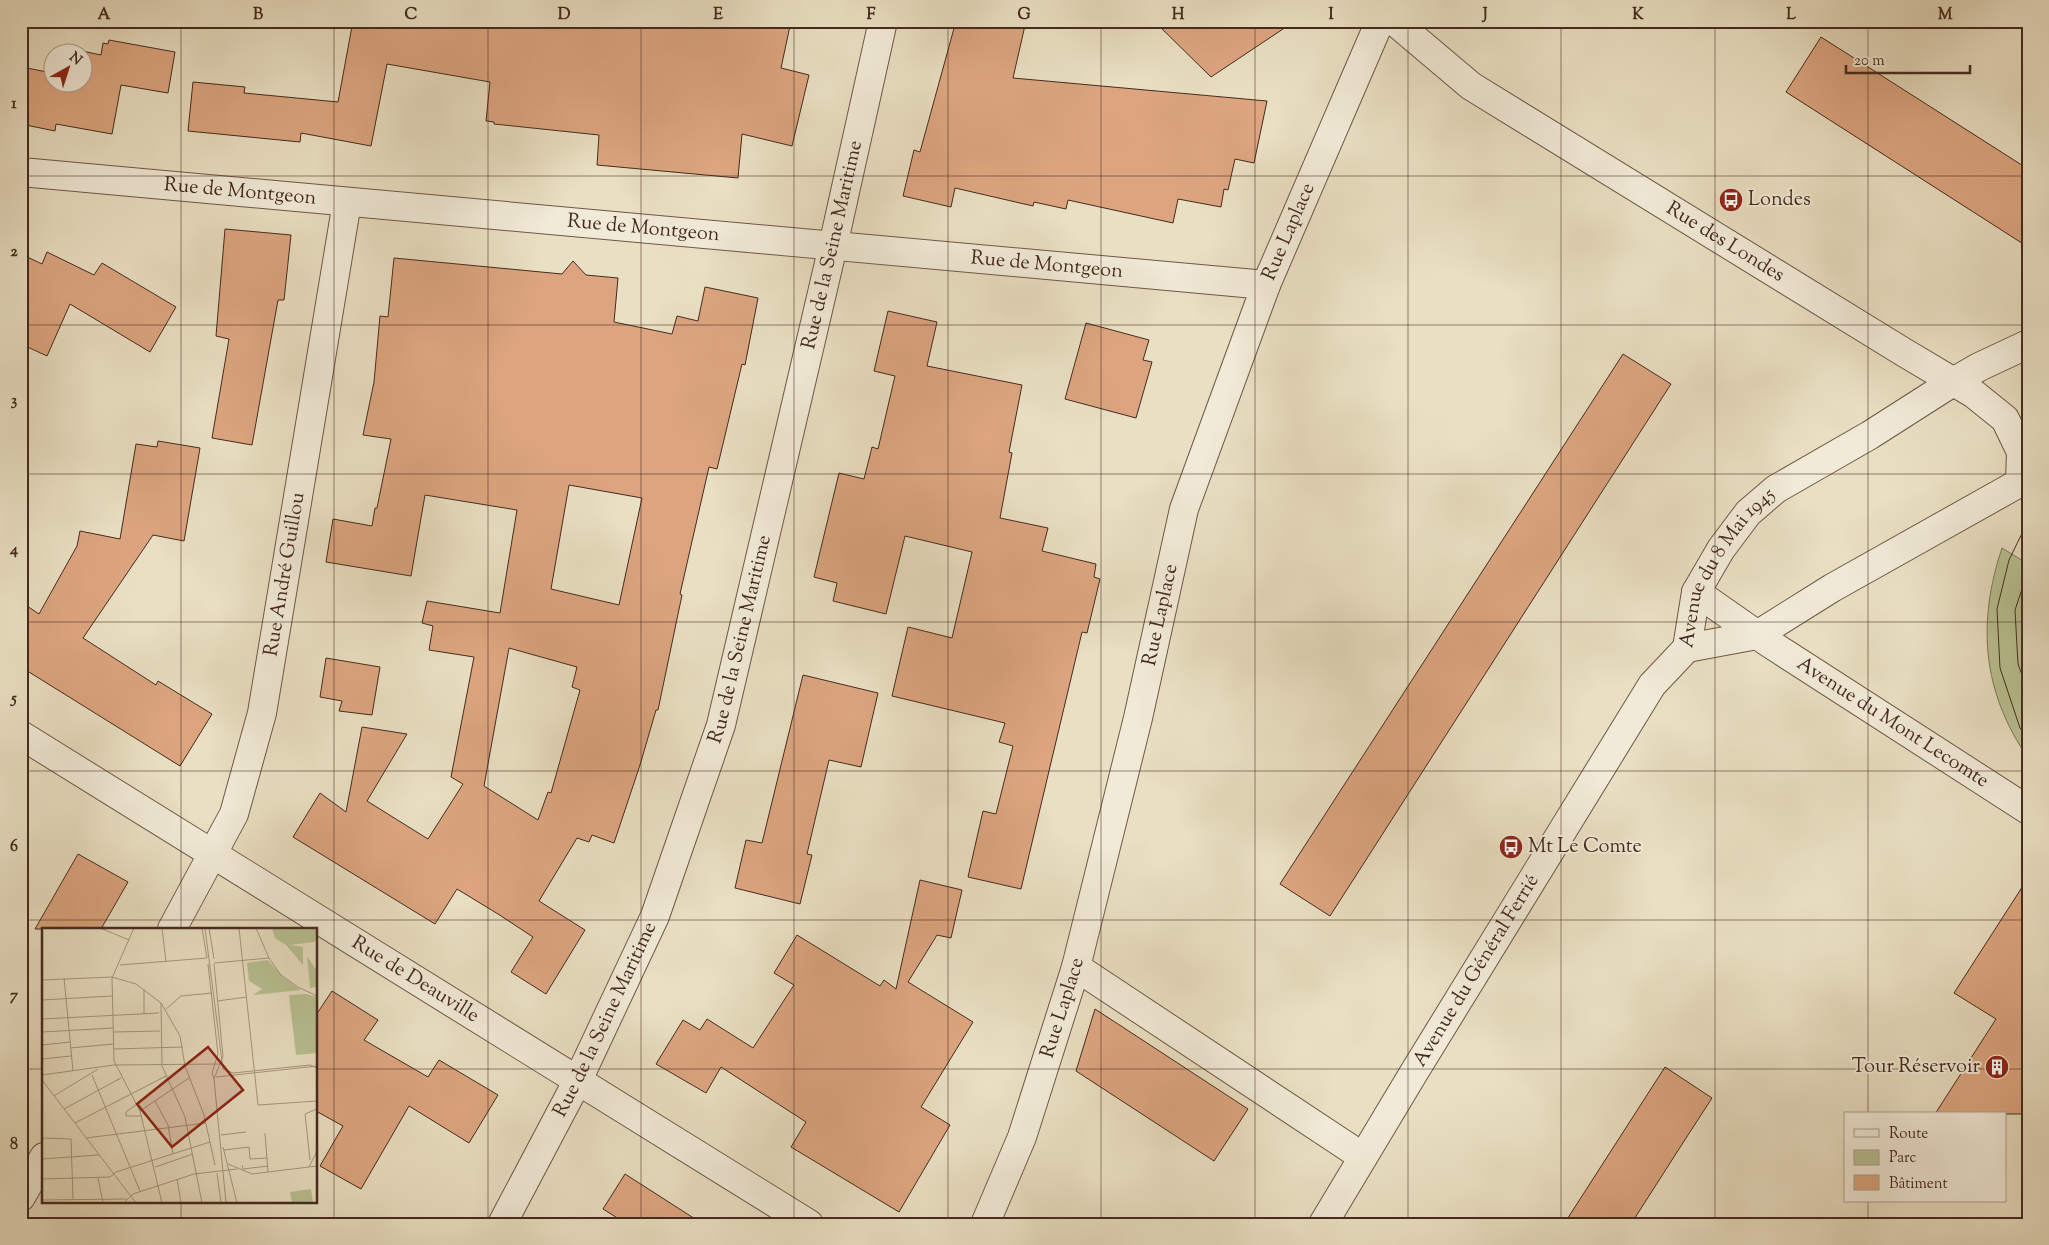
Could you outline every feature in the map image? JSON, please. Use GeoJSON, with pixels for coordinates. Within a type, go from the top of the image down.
{"type":"FeatureCollection","features":[{"type":"Feature","properties":{"kind":"street","name":"Rue de la Seine Maritime"},"geometry":{"type":"LineString","coordinates":[[502,1224],[578,1080],[656,916],[721,725],[833,246],[883,21]]}},
{"type":"Feature","properties":{"kind":"street","name":"Rue Laplace"},"geometry":{"type":"LineString","coordinates":[[985,1224],[1022,1137],[1076,967],[1138,718],[1184,510],[1266,285],[1380,21]]}},
{"type":"Feature","properties":{"kind":"street","name":"Rue des Londes"},"geometry":{"type":"LineString","coordinates":[[1394,21],[1471,86],[1974,394],[2005,419],[2021,452],[2024,480]]}},
{"type":"Feature","properties":{"kind":"street","name":"Rue de Montgeon"},"geometry":{"type":"LineString","coordinates":[[21,172],[1266,285]]}},
{"type":"Feature","properties":{"kind":"street","name":"Rue André Guillou"},"geometry":{"type":"LineString","coordinates":[[173,928],[234,814],[262,713],[347,202]]}},
{"type":"Feature","properties":{"kind":"street","name":"Avenue du 8 Mai 1945"},"geometry":{"type":"LineString","coordinates":[[2024,480],[1832,588],[1757,635],[1686,648],[1696,592],[1721,549],[1748,513],[1776,489],[1870,435],[1953,382],[1979,367],[2028,344]]}},
{"type":"Feature","properties":{"kind":"street"},"geometry":{"type":"LineString","coordinates":[[1696,592],[1757,635]]}},
{"type":"Feature","properties":{"kind":"street","name":"Avenue du Mont Lecomte"},"geometry":{"type":"LineString","coordinates":[[1757,635],[2028,810]]}},
{"type":"Feature","properties":{"kind":"street","name":"Avenue du Général Ferrié"},"geometry":{"type":"LineString","coordinates":[[1323,1224],[1652,685],[1686,648]]}},
{"type":"Feature","properties":{"kind":"street","name":"Rue de Deauville"},"geometry":{"type":"LineString","coordinates":[[21,735],[809,1224]]}},
{"type":"Feature","properties":{"kind":"street"},"geometry":{"type":"LineString","coordinates":[[1076,967],[1363,1157]]}},
{"type":"Feature","properties":{"kind":"street"},"geometry":{"type":"LineString","coordinates":[[21,1197],[42,1160]]}},
{"type":"Feature","properties":{"kind":"green space"},"geometry":{"type":"Polygon","coordinates":[[[2002,548],[2028,564],[2026,635],[2028,758],[2013,733],[2001,707],[1993,682],[1988,656],[1989,603],[2002,548]]]}},
{"type":"Feature","properties":{"kind":"building"},"geometry":{"type":"Polygon","coordinates":[[[353,21],[791,21],[781,68],[809,75],[792,146],[742,134],[738,178],[597,165],[599,135],[494,124],[494,122],[486,121],[490,82],[387,64],[371,146],[301,133],[300,142],[188,131],[193,82],[245,87],[244,93],[338,102],[353,21]]]}},
{"type":"Feature","properties":{"kind":"building"},"geometry":{"type":"Polygon","coordinates":[[[956,21],[1026,21],[1013,78],[1267,101],[1254,163],[1235,159],[1228,190],[1224,189],[1221,207],[1178,199],[1173,223],[1068,200],[1066,209],[1034,202],[1033,206],[955,188],[951,207],[903,196],[914,150],[920,152],[956,21]]]}},
{"type":"Feature","properties":{"kind":"building"},"geometry":{"type":"Polygon","coordinates":[[[1154,21],[1295,21],[1211,77],[1154,21]]]}},
{"type":"Feature","properties":{"kind":"building"},"geometry":{"type":"Polygon","coordinates":[[[1821,37],[2028,169],[2028,247],[1786,92],[1821,37]]]}},
{"type":"Feature","properties":{"kind":"building"},"geometry":{"type":"Polygon","coordinates":[[[109,40],[175,52],[168,93],[121,85],[112,134],[56,124],[55,131],[21,124],[21,99],[27,68],[42,71],[42,92],[92,92],[92,53],[101,55],[103,43],[108,44],[109,40]]]}},
{"type":"Feature","properties":{"kind":"building"},"geometry":{"type":"Polygon","coordinates":[[[225,229],[291,235],[284,300],[278,300],[252,445],[212,438],[229,339],[216,336],[225,229]]]}},
{"type":"Feature","properties":{"kind":"building"},"geometry":{"type":"Polygon","coordinates":[[[47,252],[94,275],[102,263],[176,307],[150,352],[70,304],[47,356],[21,344],[21,254],[42,264],[47,252]]]}},
{"type":"Feature","properties":{"kind":"building"},"geometry":{"type":"Polygon","coordinates":[[[394,258],[562,274],[573,261],[586,275],[618,278],[614,322],[672,334],[677,316],[698,321],[705,287],[758,298],[745,365],[742,364],[717,469],[709,467],[680,594],[682,595],[658,710],[656,710],[614,843],[592,835],[589,842],[577,838],[539,901],[585,930],[546,994],[511,972],[533,937],[498,914],[457,889],[435,924],[293,837],[320,793],[346,812],[362,727],[407,734],[367,801],[428,839],[463,784],[451,777],[474,657],[429,650],[433,626],[422,623],[427,601],[500,613],[517,510],[425,495],[411,576],[326,562],[333,519],[372,526],[375,508],[377,508],[391,439],[363,435],[374,382],[380,316],[388,317],[394,258]],[[569,485],[551,589],[619,605],[642,498],[569,485]],[[509,648],[484,786],[538,820],[548,792],[551,793],[580,690],[572,687],[577,667],[509,648]]]}},
{"type":"Feature","properties":{"kind":"building"},"geometry":{"type":"Polygon","coordinates":[[[888,311],[937,322],[927,366],[1022,385],[1009,452],[1012,453],[1000,518],[1048,528],[1042,551],[1096,564],[1094,577],[1100,579],[1087,633],[1082,632],[1021,889],[968,877],[983,811],[996,814],[1013,746],[999,742],[1005,723],[892,696],[908,627],[952,638],[972,552],[905,536],[886,614],[833,601],[837,583],[814,577],[839,473],[864,479],[872,447],[878,449],[895,376],[874,371],[888,311]]]}},
{"type":"Feature","properties":{"kind":"building"},"geometry":{"type":"Polygon","coordinates":[[[1086,323],[1149,340],[1143,360],[1152,362],[1136,418],[1065,399],[1086,323]]]}},
{"type":"Feature","properties":{"kind":"building"},"geometry":{"type":"Polygon","coordinates":[[[1623,354],[1671,384],[1330,916],[1280,884],[1623,354]]]}},
{"type":"Feature","properties":{"kind":"building"},"geometry":{"type":"Polygon","coordinates":[[[158,441],[200,448],[184,541],[153,535],[83,638],[156,685],[158,681],[212,714],[180,766],[21,667],[21,602],[39,614],[77,546],[80,531],[120,539],[136,444],[157,447],[158,441]]]}},
{"type":"Feature","properties":{"kind":"building"},"geometry":{"type":"Polygon","coordinates":[[[326,658],[380,667],[372,715],[339,711],[342,701],[320,697],[326,658]]]}},
{"type":"Feature","properties":{"kind":"building"},"geometry":{"type":"Polygon","coordinates":[[[803,675],[878,693],[861,767],[829,760],[807,854],[812,855],[800,904],[735,888],[746,840],[762,843],[803,675]]]}},
{"type":"Feature","properties":{"kind":"building"},"geometry":{"type":"Polygon","coordinates":[[[78,854],[128,882],[102,928],[35,929],[78,854]]]}},
{"type":"Feature","properties":{"kind":"building"},"geometry":{"type":"Polygon","coordinates":[[[2028,878],[2028,1114],[2006,1114],[2006,1112],[1936,1112],[1996,1019],[1954,993],[2028,878]]]}},
{"type":"Feature","properties":{"kind":"building"},"geometry":{"type":"Polygon","coordinates":[[[920,880],[962,890],[951,938],[937,935],[908,982],[973,1022],[921,1107],[950,1125],[899,1212],[791,1147],[806,1122],[721,1067],[706,1093],[656,1064],[683,1020],[700,1030],[707,1019],[753,1048],[794,985],[774,973],[797,935],[880,986],[884,980],[896,989],[920,880]]]}},
{"type":"Feature","properties":{"kind":"building"},"geometry":{"type":"Polygon","coordinates":[[[332,991],[378,1020],[364,1040],[428,1077],[439,1060],[498,1095],[469,1143],[409,1106],[361,1189],[320,1166],[343,1126],[318,1112],[318,1012],[332,991]]]}},
{"type":"Feature","properties":{"kind":"building"},"geometry":{"type":"Polygon","coordinates":[[[1095,1009],[1248,1109],[1214,1161],[1076,1071],[1095,1009]]]}},
{"type":"Feature","properties":{"kind":"building"},"geometry":{"type":"Polygon","coordinates":[[[1665,1067],[1712,1098],[1631,1224],[1564,1224],[1665,1067]]]}},
{"type":"Feature","properties":{"kind":"building"},"geometry":{"type":"Polygon","coordinates":[[[625,1174],[703,1224],[627,1224],[603,1209],[625,1174]]]}},
{"type":"Feature","properties":{"kind":"tram line"},"geometry":{"type":"LineString","coordinates":[[2028,521],[2009,560],[1997,609],[2000,668],[2020,728],[2028,738]]}},
{"type":"Feature","properties":{"kind":"tram line"},"geometry":{"type":"LineString","coordinates":[[2028,571],[2015,610],[2018,664],[2028,691]]}},
{"type":"Feature","properties":{"kind":"place","name":"Londes"},"geometry":{"type":"Point","coordinates":[1731,200]}},
{"type":"Feature","properties":{"kind":"place","name":"Mt Le Comte"},"geometry":{"type":"Point","coordinates":[1511,847]}},
{"type":"Feature","properties":{"kind":"place","name":"Tour Réservoir"},"geometry":{"type":"Point","coordinates":[1997,1067]}}]}
